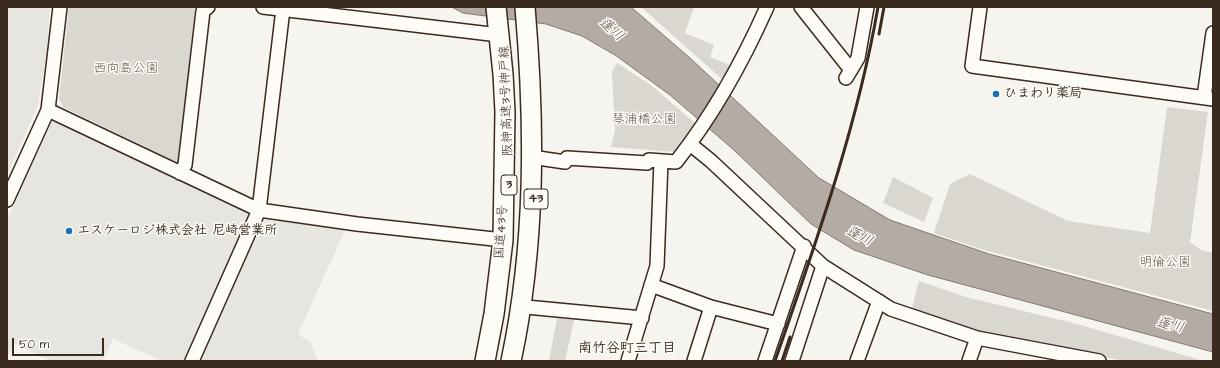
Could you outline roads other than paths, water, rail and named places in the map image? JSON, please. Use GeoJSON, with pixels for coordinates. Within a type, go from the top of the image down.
{"type":"FeatureCollection","features":[{"type":"Feature","properties":{"kind":"highway","name":"阪神高速3号神戸線"},"geometry":{"type":"LineString","coordinates":[[511,361],[525,273],[533,161],[530,65],[525,7]]}},
{"type":"Feature","properties":{"kind":"highway","name":"43"},"geometry":{"type":"LineString","coordinates":[[517,361],[526,307],[534,227],[538,158],[534,37],[531,7]]}},
{"type":"Feature","properties":{"kind":"highway","name":"阪神高速3号神戸線"},"geometry":{"type":"LineString","coordinates":[[486,361],[503,272],[509,200],[510,99],[499,18]]}},
{"type":"Feature","properties":{"kind":"highway","name":"国道43号"},"geometry":{"type":"LineString","coordinates":[[486,361],[494,314],[503,240],[505,120],[499,18]]}},
{"type":"Feature","properties":{"kind":"street"},"geometry":{"type":"LineString","coordinates":[[7,200],[48,110],[60,7]]}},
{"type":"Feature","properties":{"kind":"street"},"geometry":{"type":"LineString","coordinates":[[180,173],[185,165],[203,11],[208,7]]}},
{"type":"Feature","properties":{"kind":"street"},"geometry":{"type":"LineString","coordinates":[[263,7],[499,18]]}},
{"type":"Feature","properties":{"kind":"street"},"geometry":{"type":"LineString","coordinates":[[538,158],[565,162],[567,158],[647,163],[649,160],[676,162],[690,144],[725,88],[749,47],[767,7]]}},
{"type":"Feature","properties":{"kind":"street"},"geometry":{"type":"LineString","coordinates":[[802,7],[848,74],[858,58],[867,7]]}},
{"type":"Feature","properties":{"kind":"street"},"geometry":{"type":"LineString","coordinates":[[980,7],[972,66],[1208,98],[1213,33]]}},
{"type":"Feature","properties":{"kind":"street"},"geometry":{"type":"LineString","coordinates":[[192,361],[259,210],[283,9]]}},
{"type":"Feature","properties":{"kind":"street"},"geometry":{"type":"LineString","coordinates":[[48,110],[259,210],[358,224],[503,240]]}},
{"type":"Feature","properties":{"kind":"street"},"geometry":{"type":"LineString","coordinates":[[690,144],[711,161],[804,246],[823,266],[891,309],[977,338],[1081,359],[1100,361]]}},
{"type":"Feature","properties":{"kind":"street"},"geometry":{"type":"LineString","coordinates":[[628,361],[657,266],[661,161]]}},
{"type":"Feature","properties":{"kind":"street"},"geometry":{"type":"LineString","coordinates":[[765,361],[804,246]]}},
{"type":"Feature","properties":{"kind":"street"},"geometry":{"type":"LineString","coordinates":[[792,361],[823,266]]}},
{"type":"Feature","properties":{"kind":"street"},"geometry":{"type":"LineString","coordinates":[[651,285],[711,307],[778,324]]}},
{"type":"Feature","properties":{"kind":"street"},"geometry":{"type":"LineString","coordinates":[[857,361],[878,301]]}},
{"type":"Feature","properties":{"kind":"street"},"geometry":{"type":"LineString","coordinates":[[526,307],[642,318]]}},
{"type":"Feature","properties":{"kind":"street"},"geometry":{"type":"LineString","coordinates":[[694,361],[711,307]]}},
{"type":"Feature","properties":{"kind":"street"},"geometry":{"type":"LineString","coordinates":[[969,361],[977,338]]}},
{"type":"Feature","properties":{"kind":"water","name":"蓬川"},"geometry":{"type":"Polygon","coordinates":[[[452,7],[631,7],[690,58],[819,178],[890,220],[989,254],[1213,314],[1213,352],[928,275],[854,250],[811,224],[734,150],[670,95],[615,55],[582,36],[546,24],[463,13],[452,7]]]}},
{"type":"Feature","properties":{"kind":"railway"},"geometry":{"type":"LineString","coordinates":[[775,361],[820,230],[847,142],[859,97],[878,7]]}},
{"type":"Feature","properties":{"kind":"railway"},"geometry":{"type":"LineString","coordinates":[[879,34],[884,7]]}},
{"type":"Feature","properties":{"kind":"railway"},"geometry":{"type":"LineString","coordinates":[[782,361],[790,337]]}},
{"type":"Feature","properties":{"kind":"place","name":"ひまわり薬局"},"geometry":{"type":"Point","coordinates":[996,94]}},
{"type":"Feature","properties":{"kind":"place","name":"エスケーロジ株式会社 尼崎営業所"},"geometry":{"type":"Point","coordinates":[69,231]}},
{"type":"Feature","properties":{"kind":"district","name":"南竹谷町三丁目"},"geometry":{"type":"Point","coordinates":[627,349]}},
{"type":"Feature","properties":{"kind":"park label","name":"西向島公園"},"geometry":{"type":"Point","coordinates":[126,69]}},
{"type":"Feature","properties":{"kind":"park label","name":"琴浦橋公園"},"geometry":{"type":"Point","coordinates":[644,120]}},
{"type":"Feature","properties":{"kind":"park label","name":"明倫公園"},"geometry":{"type":"Point","coordinates":[1165,263]}}]}
